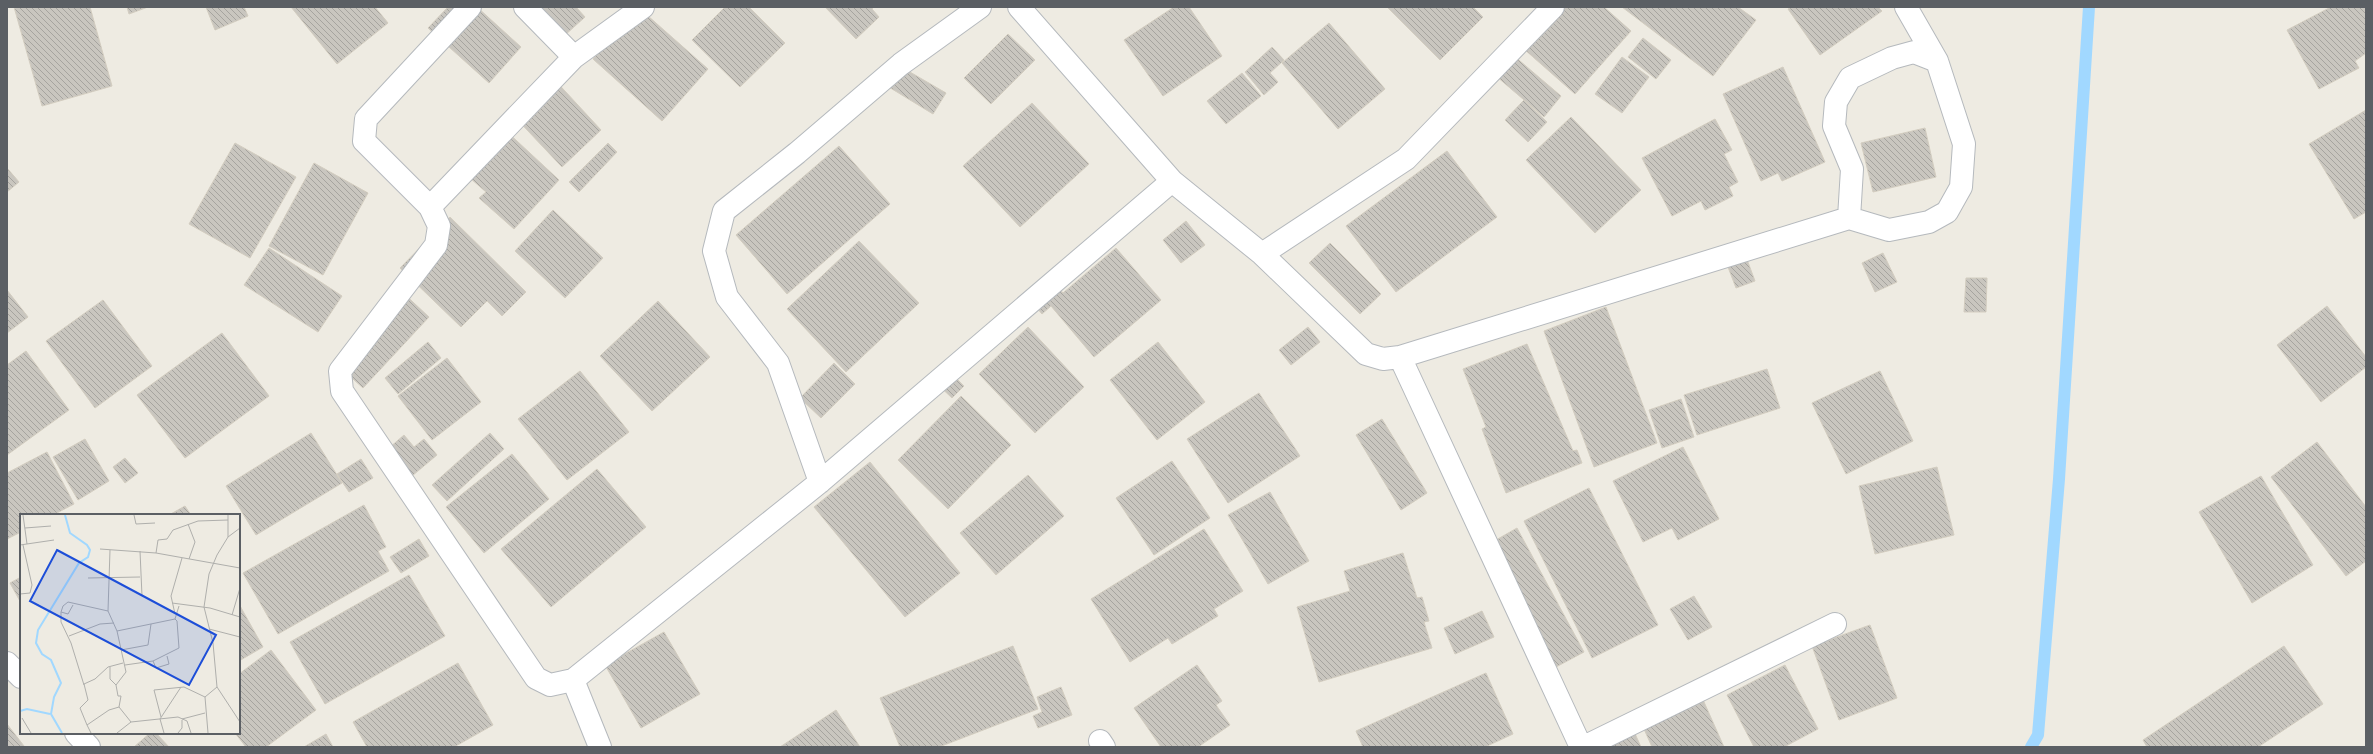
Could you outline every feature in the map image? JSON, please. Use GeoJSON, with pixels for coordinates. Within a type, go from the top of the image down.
{"type":"FeatureCollection","features":[{"type":"Feature","properties":{"kind":"street"},"geometry":{"type":"LineString","coordinates":[[470,7],[366,119],[364,141],[430,206],[440,226],[436,245],[340,371],[342,391],[536,678],[550,685],[573,680],[820,482],[1172,181]]}},
{"type":"Feature","properties":{"kind":"street"},"geometry":{"type":"LineString","coordinates":[[525,7],[574,57]]}},
{"type":"Feature","properties":{"kind":"street"},"geometry":{"type":"LineString","coordinates":[[430,206],[574,57],[643,7]]}},
{"type":"Feature","properties":{"kind":"street"},"geometry":{"type":"LineString","coordinates":[[820,482],[778,363],[727,298],[714,251],[724,211],[797,153],[901,64],[980,7]]}},
{"type":"Feature","properties":{"kind":"street"},"geometry":{"type":"LineString","coordinates":[[1019,7],[1172,181],[1262,254],[1366,354],[1383,359],[1400,357],[1849,218],[1889,230],[1929,222],[1947,212],[1961,187],[1964,144],[1937,60],[1906,7]]}},
{"type":"Feature","properties":{"kind":"street"},"geometry":{"type":"LineString","coordinates":[[1262,254],[1406,159],[1553,7]]}},
{"type":"Feature","properties":{"kind":"street"},"geometry":{"type":"LineString","coordinates":[[1849,218],[1852,169],[1834,126],[1836,102],[1850,78],[1892,58],[1914,52],[1937,60]]}},
{"type":"Feature","properties":{"kind":"street"},"geometry":{"type":"LineString","coordinates":[[1400,357],[1582,747],[1835,624]]}},
{"type":"Feature","properties":{"kind":"street"},"geometry":{"type":"LineString","coordinates":[[7,663],[20,676]]}},
{"type":"Feature","properties":{"kind":"street"},"geometry":{"type":"LineString","coordinates":[[573,680],[600,746]]}},
{"type":"Feature","properties":{"kind":"street"},"geometry":{"type":"LineString","coordinates":[[77,734],[89,747]]}},
{"type":"Feature","properties":{"kind":"building"},"geometry":{"type":"Polygon","coordinates":[[[14,7],[90,7],[112,86],[42,106],[14,7]]]}},
{"type":"Feature","properties":{"kind":"building"},"geometry":{"type":"Polygon","coordinates":[[[127,7],[148,7],[129,14],[127,7]]]}},
{"type":"Feature","properties":{"kind":"building"},"geometry":{"type":"Polygon","coordinates":[[[206,7],[244,7],[248,16],[215,30],[206,7]]]}},
{"type":"Feature","properties":{"kind":"building"},"geometry":{"type":"Polygon","coordinates":[[[291,7],[375,7],[388,23],[337,64],[291,7]]]}},
{"type":"Feature","properties":{"kind":"building"},"geometry":{"type":"Polygon","coordinates":[[[448,7],[477,7],[521,47],[489,83],[428,28],[448,7]]]}},
{"type":"Feature","properties":{"kind":"building"},"geometry":{"type":"Polygon","coordinates":[[[521,7],[576,7],[585,17],[554,45],[521,7]]]}},
{"type":"Feature","properties":{"kind":"building"},"geometry":{"type":"Polygon","coordinates":[[[725,7],[749,7],[785,43],[740,87],[692,40],[725,7]]]}},
{"type":"Feature","properties":{"kind":"building"},"geometry":{"type":"Polygon","coordinates":[[[825,7],[874,7],[872,9],[879,17],[856,39],[825,7]]]}},
{"type":"Feature","properties":{"kind":"building"},"geometry":{"type":"Polygon","coordinates":[[[1174,7],[1189,7],[1222,56],[1163,96],[1124,40],[1174,7]]]}},
{"type":"Feature","properties":{"kind":"building"},"geometry":{"type":"Polygon","coordinates":[[[1387,7],[1473,7],[1483,17],[1440,60],[1387,7]]]}},
{"type":"Feature","properties":{"kind":"building"},"geometry":{"type":"Polygon","coordinates":[[[1561,7],[1604,7],[1631,31],[1575,94],[1524,49],[1561,7]]]}},
{"type":"Feature","properties":{"kind":"building"},"geometry":{"type":"Polygon","coordinates":[[[1622,7],[1738,7],[1756,20],[1713,76],[1622,7]]]}},
{"type":"Feature","properties":{"kind":"building"},"geometry":{"type":"Polygon","coordinates":[[[1792,7],[1878,7],[1882,11],[1820,55],[1788,9],[1792,7]]]}},
{"type":"Feature","properties":{"kind":"building"},"geometry":{"type":"Polygon","coordinates":[[[2331,7],[2366,7],[2366,53],[2355,61],[2359,68],[2319,89],[2287,30],[2331,7]]]}},
{"type":"Feature","properties":{"kind":"building"},"geometry":{"type":"Polygon","coordinates":[[[639,8],[708,69],[662,121],[593,59],[639,8]]]}},
{"type":"Feature","properties":{"kind":"building"},"geometry":{"type":"Polygon","coordinates":[[[1329,23],[1385,89],[1338,129],[1282,63],[1329,23]]]}},
{"type":"Feature","properties":{"kind":"building"},"geometry":{"type":"Polygon","coordinates":[[[1008,34],[1035,60],[991,104],[964,78],[1008,34]]]}},
{"type":"Feature","properties":{"kind":"building"},"geometry":{"type":"Polygon","coordinates":[[[1643,38],[1671,60],[1656,79],[1628,57],[1643,38]]]}},
{"type":"Feature","properties":{"kind":"building"},"geometry":{"type":"Polygon","coordinates":[[[1272,47],[1284,60],[1270,73],[1278,82],[1264,95],[1245,72],[1272,47]]]}},
{"type":"Feature","properties":{"kind":"building"},"geometry":{"type":"Polygon","coordinates":[[[1513,55],[1561,96],[1544,117],[1496,76],[1513,55]]]}},
{"type":"Feature","properties":{"kind":"building"},"geometry":{"type":"Polygon","coordinates":[[[1622,57],[1649,77],[1622,113],[1595,94],[1622,57]]]}},
{"type":"Feature","properties":{"kind":"building"},"geometry":{"type":"Polygon","coordinates":[[[891,61],[946,93],[933,114],[879,81],[891,61]]]}},
{"type":"Feature","properties":{"kind":"building"},"geometry":{"type":"Polygon","coordinates":[[[1783,67],[1825,162],[1782,181],[1778,173],[1761,181],[1723,94],[1783,67]]]}},
{"type":"Feature","properties":{"kind":"building"},"geometry":{"type":"Polygon","coordinates":[[[1242,73],[1261,96],[1226,124],[1207,101],[1242,73]]]}},
{"type":"Feature","properties":{"kind":"building"},"geometry":{"type":"Polygon","coordinates":[[[552,77],[601,130],[562,167],[512,114],[552,77]]]}},
{"type":"Feature","properties":{"kind":"building"},"geometry":{"type":"Polygon","coordinates":[[[1524,100],[1547,122],[1528,142],[1505,120],[1524,100]]]}},
{"type":"Feature","properties":{"kind":"building"},"geometry":{"type":"Polygon","coordinates":[[[1032,103],[1089,164],[1020,227],[963,166],[1032,103]]]}},
{"type":"Feature","properties":{"kind":"building"},"geometry":{"type":"Polygon","coordinates":[[[2366,110],[2366,212],[2354,219],[2309,144],[2366,110]]]}},
{"type":"Feature","properties":{"kind":"building"},"geometry":{"type":"Polygon","coordinates":[[[1571,117],[1641,190],[1595,233],[1526,160],[1571,117]]]}},
{"type":"Feature","properties":{"kind":"building"},"geometry":{"type":"Polygon","coordinates":[[[1715,119],[1732,150],[1724,154],[1738,182],[1729,187],[1733,196],[1705,210],[1701,201],[1672,216],[1642,158],[1715,119]]]}},
{"type":"Feature","properties":{"kind":"building"},"geometry":{"type":"Polygon","coordinates":[[[503,128],[559,180],[514,229],[479,198],[486,192],[463,172],[503,128]]]}},
{"type":"Feature","properties":{"kind":"building"},"geometry":{"type":"Polygon","coordinates":[[[1925,128],[1936,177],[1873,192],[1861,143],[1925,128]]]}},
{"type":"Feature","properties":{"kind":"building"},"geometry":{"type":"Polygon","coordinates":[[[235,143],[296,177],[250,258],[189,224],[235,143]]]}},
{"type":"Feature","properties":{"kind":"building"},"geometry":{"type":"Polygon","coordinates":[[[608,143],[617,152],[579,192],[569,182],[608,143]]]}},
{"type":"Feature","properties":{"kind":"building"},"geometry":{"type":"Polygon","coordinates":[[[839,146],[890,204],[787,294],[736,235],[839,146]]]}},
{"type":"Feature","properties":{"kind":"building"},"geometry":{"type":"Polygon","coordinates":[[[1447,151],[1497,217],[1396,292],[1346,226],[1447,151]]]}},
{"type":"Feature","properties":{"kind":"building"},"geometry":{"type":"Polygon","coordinates":[[[314,163],[368,193],[323,275],[269,246],[314,163]]]}},
{"type":"Feature","properties":{"kind":"building"},"geometry":{"type":"Polygon","coordinates":[[[7,168],[19,182],[7,192],[7,168]]]}},
{"type":"Feature","properties":{"kind":"building"},"geometry":{"type":"Polygon","coordinates":[[[553,210],[603,258],[565,298],[515,251],[553,210]]]}},
{"type":"Feature","properties":{"kind":"building"},"geometry":{"type":"Polygon","coordinates":[[[450,217],[526,292],[502,316],[487,301],[461,327],[400,268],[450,217]]]}},
{"type":"Feature","properties":{"kind":"building"},"geometry":{"type":"Polygon","coordinates":[[[1186,221],[1205,245],[1181,263],[1163,240],[1186,221]]]}},
{"type":"Feature","properties":{"kind":"building"},"geometry":{"type":"Polygon","coordinates":[[[859,241],[919,303],[846,372],[787,309],[859,241]]]}},
{"type":"Feature","properties":{"kind":"building"},"geometry":{"type":"Polygon","coordinates":[[[1330,243],[1381,294],[1360,314],[1309,263],[1330,243]]]}},
{"type":"Feature","properties":{"kind":"building"},"geometry":{"type":"Polygon","coordinates":[[[1742,246],[1755,281],[1736,288],[1723,254],[1742,246]]]}},
{"type":"Feature","properties":{"kind":"building"},"geometry":{"type":"Polygon","coordinates":[[[269,248],[342,296],[318,332],[244,285],[269,248]]]}},
{"type":"Feature","properties":{"kind":"building"},"geometry":{"type":"Polygon","coordinates":[[[1116,248],[1161,300],[1094,357],[1051,306],[1042,314],[1026,295],[1048,276],[1063,293],[1116,248]]]}},
{"type":"Feature","properties":{"kind":"building"},"geometry":{"type":"Polygon","coordinates":[[[1883,253],[1897,282],[1875,292],[1862,263],[1883,253]]]}},
{"type":"Feature","properties":{"kind":"building"},"geometry":{"type":"Polygon","coordinates":[[[1966,278],[1987,278],[1986,312],[1964,312],[1966,278]]]}},
{"type":"Feature","properties":{"kind":"building"},"geometry":{"type":"Polygon","coordinates":[[[399,289],[429,317],[363,388],[333,361],[399,289]]]}},
{"type":"Feature","properties":{"kind":"building"},"geometry":{"type":"Polygon","coordinates":[[[7,290],[28,317],[7,333],[7,290]]]}},
{"type":"Feature","properties":{"kind":"building"},"geometry":{"type":"Polygon","coordinates":[[[103,300],[152,366],[95,408],[46,341],[103,300]]]}},
{"type":"Feature","properties":{"kind":"building"},"geometry":{"type":"Polygon","coordinates":[[[658,301],[710,357],[652,411],[600,356],[658,301]]]}},
{"type":"Feature","properties":{"kind":"building"},"geometry":{"type":"Polygon","coordinates":[[[2327,306],[2366,357],[2366,367],[2321,402],[2277,345],[2327,306]]]}},
{"type":"Feature","properties":{"kind":"building"},"geometry":{"type":"Polygon","coordinates":[[[1606,307],[1657,443],[1594,467],[1544,331],[1606,307]]]}},
{"type":"Feature","properties":{"kind":"building"},"geometry":{"type":"Polygon","coordinates":[[[1028,327],[1084,387],[1035,433],[979,374],[1028,327]]]}},
{"type":"Feature","properties":{"kind":"building"},"geometry":{"type":"Polygon","coordinates":[[[1308,327],[1320,342],[1291,365],[1279,350],[1308,327]]]}},
{"type":"Feature","properties":{"kind":"building"},"geometry":{"type":"Polygon","coordinates":[[[222,333],[269,396],[185,458],[137,395],[222,333]]]}},
{"type":"Feature","properties":{"kind":"building"},"geometry":{"type":"Polygon","coordinates":[[[428,342],[441,358],[398,394],[385,378],[428,342]]]}},
{"type":"Feature","properties":{"kind":"building"},"geometry":{"type":"Polygon","coordinates":[[[1158,342],[1205,402],[1157,440],[1110,380],[1158,342]]]}},
{"type":"Feature","properties":{"kind":"building"},"geometry":{"type":"Polygon","coordinates":[[[1527,344],[1573,451],[1577,450],[1582,463],[1506,493],[1482,429],[1486,427],[1463,369],[1527,344]]]}},
{"type":"Feature","properties":{"kind":"building"},"geometry":{"type":"Polygon","coordinates":[[[26,351],[69,410],[7,455],[7,365],[26,351]]]}},
{"type":"Feature","properties":{"kind":"building"},"geometry":{"type":"Polygon","coordinates":[[[447,358],[481,402],[432,440],[398,396],[447,358]]]}},
{"type":"Feature","properties":{"kind":"building"},"geometry":{"type":"Polygon","coordinates":[[[834,363],[855,384],[821,418],[800,398],[834,363]]]}},
{"type":"Feature","properties":{"kind":"building"},"geometry":{"type":"Polygon","coordinates":[[[947,369],[964,386],[952,398],[934,381],[947,369]]]}},
{"type":"Feature","properties":{"kind":"building"},"geometry":{"type":"Polygon","coordinates":[[[1767,369],[1780,408],[1697,435],[1684,395],[1767,369]]]}},
{"type":"Feature","properties":{"kind":"building"},"geometry":{"type":"Polygon","coordinates":[[[580,371],[629,432],[567,480],[518,419],[580,371]]]}},
{"type":"Feature","properties":{"kind":"building"},"geometry":{"type":"Polygon","coordinates":[[[1880,371],[1913,441],[1846,474],[1812,403],[1880,371]]]}},
{"type":"Feature","properties":{"kind":"building"},"geometry":{"type":"Polygon","coordinates":[[[1259,393],[1300,456],[1228,503],[1187,439],[1259,393]]]}},
{"type":"Feature","properties":{"kind":"building"},"geometry":{"type":"Polygon","coordinates":[[[961,396],[1011,445],[948,509],[898,460],[961,396]]]}},
{"type":"Feature","properties":{"kind":"building"},"geometry":{"type":"Polygon","coordinates":[[[1681,399],[1694,437],[1662,448],[1649,410],[1681,399]]]}},
{"type":"Feature","properties":{"kind":"building"},"geometry":{"type":"Polygon","coordinates":[[[1382,419],[1427,493],[1401,510],[1356,435],[1382,419]]]}},
{"type":"Feature","properties":{"kind":"building"},"geometry":{"type":"Polygon","coordinates":[[[311,433],[342,483],[256,535],[226,486],[311,433]]]}},
{"type":"Feature","properties":{"kind":"building"},"geometry":{"type":"Polygon","coordinates":[[[490,433],[504,449],[447,501],[432,485],[490,433]]]}},
{"type":"Feature","properties":{"kind":"building"},"geometry":{"type":"Polygon","coordinates":[[[404,435],[414,447],[424,439],[437,455],[412,476],[389,448],[404,435]]]}},
{"type":"Feature","properties":{"kind":"building"},"geometry":{"type":"Polygon","coordinates":[[[85,439],[109,481],[78,500],[53,457],[85,439]]]}},
{"type":"Feature","properties":{"kind":"building"},"geometry":{"type":"Polygon","coordinates":[[[2317,442],[2366,507],[2366,561],[2346,576],[2271,477],[2317,442]]]}},
{"type":"Feature","properties":{"kind":"building"},"geometry":{"type":"Polygon","coordinates":[[[1683,447],[1719,519],[1678,540],[1672,528],[1643,542],[1613,481],[1683,447]]]}},
{"type":"Feature","properties":{"kind":"building"},"geometry":{"type":"Polygon","coordinates":[[[47,452],[74,504],[55,514],[20,514],[20,532],[7,539],[7,473],[47,452]]]}},
{"type":"Feature","properties":{"kind":"building"},"geometry":{"type":"Polygon","coordinates":[[[512,454],[549,499],[484,553],[446,507],[512,454]]]}},
{"type":"Feature","properties":{"kind":"building"},"geometry":{"type":"Polygon","coordinates":[[[125,458],[138,473],[125,483],[113,467],[125,458]]]}},
{"type":"Feature","properties":{"kind":"building"},"geometry":{"type":"Polygon","coordinates":[[[361,459],[373,478],[349,492],[337,474],[361,459]]]}},
{"type":"Feature","properties":{"kind":"building"},"geometry":{"type":"Polygon","coordinates":[[[1172,461],[1210,518],[1154,555],[1116,498],[1172,461]]]}},
{"type":"Feature","properties":{"kind":"building"},"geometry":{"type":"Polygon","coordinates":[[[870,462],[960,573],[905,617],[814,507],[870,462]]]}},
{"type":"Feature","properties":{"kind":"building"},"geometry":{"type":"Polygon","coordinates":[[[1937,467],[1954,535],[1875,554],[1859,486],[1937,467]]]}},
{"type":"Feature","properties":{"kind":"building"},"geometry":{"type":"Polygon","coordinates":[[[597,469],[646,527],[551,607],[501,549],[597,469]]]}},
{"type":"Feature","properties":{"kind":"building"},"geometry":{"type":"Polygon","coordinates":[[[1028,475],[1064,516],[996,575],[960,533],[1028,475]]]}},
{"type":"Feature","properties":{"kind":"building"},"geometry":{"type":"Polygon","coordinates":[[[2261,476],[2313,565],[2252,603],[2199,512],[2261,476]]]}},
{"type":"Feature","properties":{"kind":"building"},"geometry":{"type":"Polygon","coordinates":[[[1589,488],[1658,625],[1592,658],[1524,521],[1589,488]]]}},
{"type":"Feature","properties":{"kind":"building"},"geometry":{"type":"Polygon","coordinates":[[[1270,492],[1309,561],[1268,584],[1228,515],[1270,492]]]}},
{"type":"Feature","properties":{"kind":"building"},"geometry":{"type":"Polygon","coordinates":[[[364,505],[386,547],[378,551],[389,571],[278,634],[243,573],[364,505]]]}},
{"type":"Feature","properties":{"kind":"building"},"geometry":{"type":"Polygon","coordinates":[[[185,506],[190,514],[171,514],[185,506]]]}},
{"type":"Feature","properties":{"kind":"building"},"geometry":{"type":"Polygon","coordinates":[[[1517,528],[1584,652],[1556,667],[1489,544],[1517,528]]]}},
{"type":"Feature","properties":{"kind":"building"},"geometry":{"type":"Polygon","coordinates":[[[1204,529],[1243,591],[1214,609],[1218,616],[1172,644],[1168,638],[1130,662],[1091,599],[1204,529]]]}},
{"type":"Feature","properties":{"kind":"building"},"geometry":{"type":"Polygon","coordinates":[[[419,539],[429,556],[401,573],[390,557],[419,539]]]}},
{"type":"Feature","properties":{"kind":"building"},"geometry":{"type":"Polygon","coordinates":[[[1403,553],[1417,598],[1422,597],[1429,621],[1424,622],[1432,648],[1319,682],[1297,607],[1350,591],[1344,571],[1403,553]]]}},
{"type":"Feature","properties":{"kind":"building"},"geometry":{"type":"Polygon","coordinates":[[[409,575],[445,636],[325,704],[290,642],[409,575]]]}},
{"type":"Feature","properties":{"kind":"building"},"geometry":{"type":"Polygon","coordinates":[[[20,578],[20,601],[10,583],[20,578]]]}},
{"type":"Feature","properties":{"kind":"building"},"geometry":{"type":"Polygon","coordinates":[[[1694,596],[1712,627],[1688,640],[1670,609],[1694,596]]]}},
{"type":"Feature","properties":{"kind":"building"},"geometry":{"type":"Polygon","coordinates":[[[240,606],[263,647],[240,660],[240,606]]]}},
{"type":"Feature","properties":{"kind":"building"},"geometry":{"type":"Polygon","coordinates":[[[1482,611],[1494,637],[1455,654],[1444,628],[1482,611]]]}},
{"type":"Feature","properties":{"kind":"building"},"geometry":{"type":"Polygon","coordinates":[[[1870,625],[1897,698],[1839,720],[1812,646],[1870,625]]]}},
{"type":"Feature","properties":{"kind":"building"},"geometry":{"type":"Polygon","coordinates":[[[664,632],[700,694],[641,728],[605,665],[664,632]]]}},
{"type":"Feature","properties":{"kind":"building"},"geometry":{"type":"Polygon","coordinates":[[[1013,646],[1038,709],[939,747],[900,747],[880,698],[1013,646]]]}},
{"type":"Feature","properties":{"kind":"building"},"geometry":{"type":"Polygon","coordinates":[[[2284,646],[2323,704],[2258,747],[2147,747],[2143,740],[2284,646]]]}},
{"type":"Feature","properties":{"kind":"building"},"geometry":{"type":"Polygon","coordinates":[[[271,650],[316,710],[266,747],[246,747],[236,734],[240,734],[240,673],[271,650]]]}},
{"type":"Feature","properties":{"kind":"building"},"geometry":{"type":"Polygon","coordinates":[[[458,663],[493,725],[454,747],[367,747],[353,722],[458,663]]]}},
{"type":"Feature","properties":{"kind":"building"},"geometry":{"type":"Polygon","coordinates":[[[1197,665],[1222,701],[1216,705],[1230,725],[1198,747],[1161,747],[1134,708],[1197,665]]]}},
{"type":"Feature","properties":{"kind":"building"},"geometry":{"type":"Polygon","coordinates":[[[1785,665],[1818,729],[1784,747],[1754,747],[1727,695],[1785,665]]]}},
{"type":"Feature","properties":{"kind":"building"},"geometry":{"type":"Polygon","coordinates":[[[1486,673],[1513,734],[1485,747],[1363,747],[1356,731],[1486,673]]]}},
{"type":"Feature","properties":{"kind":"building"},"geometry":{"type":"Polygon","coordinates":[[[1061,687],[1072,715],[1038,728],[1033,716],[1042,712],[1037,697],[1061,687]]]}},
{"type":"Feature","properties":{"kind":"building"},"geometry":{"type":"Polygon","coordinates":[[[1700,693],[1724,747],[1652,747],[1640,720],[1700,693]]]}},
{"type":"Feature","properties":{"kind":"building"},"geometry":{"type":"Polygon","coordinates":[[[836,710],[860,747],[780,747],[836,710]]]}},
{"type":"Feature","properties":{"kind":"building"},"geometry":{"type":"Polygon","coordinates":[[[1627,716],[1641,747],[1610,747],[1602,728],[1627,716]]]}},
{"type":"Feature","properties":{"kind":"building"},"geometry":{"type":"Polygon","coordinates":[[[7,724],[24,746],[23,747],[7,747],[7,724]]]}},
{"type":"Feature","properties":{"kind":"building"},"geometry":{"type":"Polygon","coordinates":[[[149,734],[157,734],[169,747],[134,747],[149,734]]]}},
{"type":"Feature","properties":{"kind":"building"},"geometry":{"type":"Polygon","coordinates":[[[326,734],[333,747],[304,747],[326,734]]]}},
{"type":"Feature","properties":{"kind":"waterway"},"geometry":{"type":"LineString","coordinates":[[2031,747],[2038,735],[2059,479],[2089,7]]}}]}
